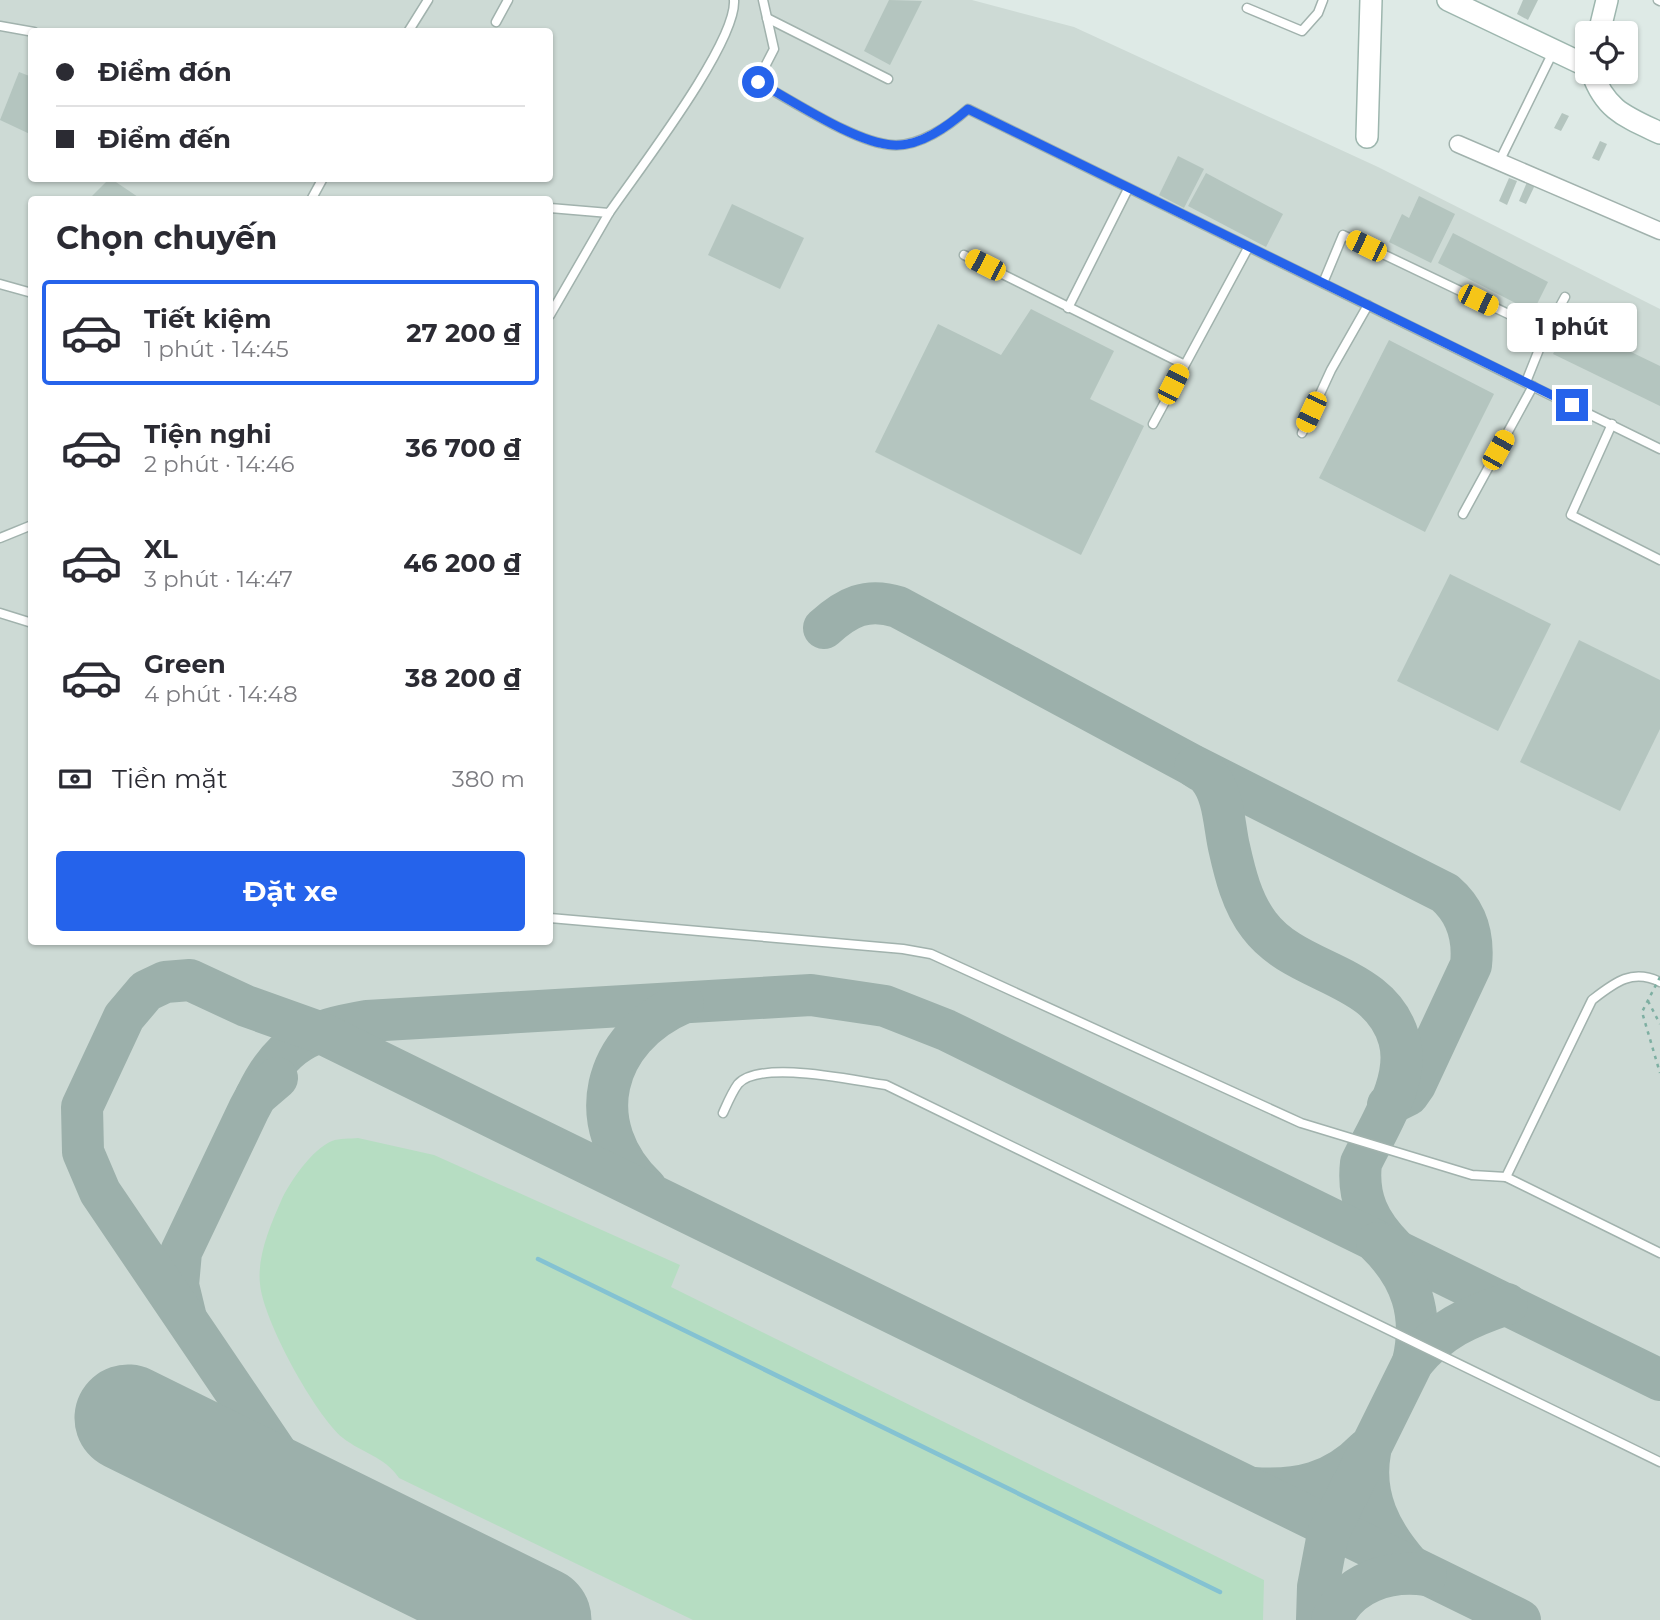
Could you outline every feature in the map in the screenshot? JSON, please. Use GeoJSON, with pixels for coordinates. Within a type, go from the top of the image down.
{"type":"FeatureCollection","features":[{"type":"Feature","properties":{"kind":"street"},"geometry":{"type":"LineString","coordinates":[[1367,136],[1371,0]]}},
{"type":"Feature","properties":{"kind":"street"},"geometry":{"type":"LineString","coordinates":[[1602,21],[1607,0]]}},
{"type":"Feature","properties":{"kind":"street"},"geometry":{"type":"LineString","coordinates":[[1456,2],[1575,61]]}},
{"type":"Feature","properties":{"kind":"street"},"geometry":{"type":"LineString","coordinates":[[1596,84],[1599,92],[1619,114],[1660,133]]}},
{"type":"Feature","properties":{"kind":"street"},"geometry":{"type":"LineString","coordinates":[[1458,144],[1660,231]]}},
{"type":"Feature","properties":{"kind":"lane"},"geometry":{"type":"LineString","coordinates":[[410,28],[428,0]]}},
{"type":"Feature","properties":{"kind":"lane"},"geometry":{"type":"LineString","coordinates":[[496,22],[508,0]]}},
{"type":"Feature","properties":{"kind":"lane"},"geometry":{"type":"LineString","coordinates":[[553,310],[609,213],[719,52],[735,13],[734,0]]}},
{"type":"Feature","properties":{"kind":"lane"},"geometry":{"type":"LineString","coordinates":[[762,0],[774,49],[758,82],[869,142],[895,146],[943,131],[968,109],[1660,449]]}},
{"type":"Feature","properties":{"kind":"lane"},"geometry":{"type":"LineString","coordinates":[[1247,8],[1302,31],[1318,13],[1323,0]]}},
{"type":"Feature","properties":{"kind":"lane"},"geometry":{"type":"LineString","coordinates":[[766,18],[888,79]]}},
{"type":"Feature","properties":{"kind":"lane"},"geometry":{"type":"LineString","coordinates":[[0,26],[28,31]]}},
{"type":"Feature","properties":{"kind":"lane"},"geometry":{"type":"LineString","coordinates":[[1500,160],[1553,51]]}},
{"type":"Feature","properties":{"kind":"lane"},"geometry":{"type":"LineString","coordinates":[[1068,308],[1128,189]]}},
{"type":"Feature","properties":{"kind":"lane"},"geometry":{"type":"LineString","coordinates":[[553,208],[609,213]]}},
{"type":"Feature","properties":{"kind":"lane"},"geometry":{"type":"LineString","coordinates":[[1324,284],[1343,235],[1546,332]]}},
{"type":"Feature","properties":{"kind":"lane"},"geometry":{"type":"LineString","coordinates":[[1153,424],[1248,248]]}},
{"type":"Feature","properties":{"kind":"lane"},"geometry":{"type":"LineString","coordinates":[[964,255],[1183,364]]}},
{"type":"Feature","properties":{"kind":"lane"},"geometry":{"type":"LineString","coordinates":[[0,284],[28,292]]}},
{"type":"Feature","properties":{"kind":"lane"},"geometry":{"type":"LineString","coordinates":[[1463,514],[1530,384],[1546,332],[1565,297]]}},
{"type":"Feature","properties":{"kind":"lane"},"geometry":{"type":"LineString","coordinates":[[1302,433],[1331,370],[1368,305]]}},
{"type":"Feature","properties":{"kind":"lane"},"geometry":{"type":"LineString","coordinates":[[1612,424],[1571,515],[1660,560]]}},
{"type":"Feature","properties":{"kind":"lane"},"geometry":{"type":"LineString","coordinates":[[0,538],[28,527]]}},
{"type":"Feature","properties":{"kind":"lane"},"geometry":{"type":"LineString","coordinates":[[0,613],[28,622]]}},
{"type":"Feature","properties":{"kind":"lane"},"geometry":{"type":"LineString","coordinates":[[553,918],[903,949],[931,954],[1301,1123],[1472,1175],[1506,1177],[1660,1253]]}},
{"type":"Feature","properties":{"kind":"lane"},"geometry":{"type":"LineString","coordinates":[[1506,1177],[1592,1000],[1618,981],[1633,975],[1660,979]]}},
{"type":"Feature","properties":{"kind":"lane"},"geometry":{"type":"LineString","coordinates":[[723,1113],[739,1083],[759,1074],[785,1072],[886,1085],[1660,1462]]}},
{"type":"Feature","properties":{"kind":"path"},"geometry":{"type":"LineString","coordinates":[[1660,979],[1642,1012],[1660,1073]]}},
{"type":"Feature","properties":{"kind":"path"},"geometry":{"type":"LineString","coordinates":[[1648,1001],[1660,1024]]}},
{"type":"Feature","properties":{"kind":"shaded area"},"geometry":{"type":"Polygon","coordinates":[[[0,0],[972,0],[1074,27],[1378,167],[1660,309],[1660,1620],[0,1620],[0,0]]]}},
{"type":"Feature","properties":{"kind":"green space"},"geometry":{"type":"Polygon","coordinates":[[[358,1138],[434,1155],[680,1265],[671,1287],[1264,1580],[1263,1620],[693,1620],[399,1478],[380,1460],[343,1438],[319,1409],[280,1342],[263,1300],[260,1284],[260,1263],[265,1241],[281,1201],[295,1176],[324,1145],[335,1140],[358,1138]]]}},
{"type":"Feature","properties":{"kind":"building"},"geometry":{"type":"Polygon","coordinates":[[[889,0],[922,1],[890,65],[864,51],[889,0]]]}},
{"type":"Feature","properties":{"kind":"building"},"geometry":{"type":"Polygon","coordinates":[[[1523,0],[1538,0],[1528,20],[1517,14],[1523,0]]]}},
{"type":"Feature","properties":{"kind":"building"},"geometry":{"type":"Polygon","coordinates":[[[19,72],[28,75],[28,133],[0,120],[19,72]]]}},
{"type":"Feature","properties":{"kind":"building"},"geometry":{"type":"Polygon","coordinates":[[[1562,113],[1569,116],[1561,131],[1554,128],[1562,113]]]}},
{"type":"Feature","properties":{"kind":"building"},"geometry":{"type":"Polygon","coordinates":[[[1600,141],[1607,144],[1599,161],[1592,158],[1600,141]]]}},
{"type":"Feature","properties":{"kind":"building"},"geometry":{"type":"Polygon","coordinates":[[[1178,156],[1204,169],[1184,208],[1159,195],[1178,156]]]}},
{"type":"Feature","properties":{"kind":"building"},"geometry":{"type":"Polygon","coordinates":[[[1206,173],[1283,214],[1266,247],[1188,206],[1206,173]]]}},
{"type":"Feature","properties":{"kind":"building"},"geometry":{"type":"Polygon","coordinates":[[[1509,178],[1517,181],[1507,205],[1499,201],[1509,178]]]}},
{"type":"Feature","properties":{"kind":"building"},"geometry":{"type":"Polygon","coordinates":[[[106,182],[116,182],[137,196],[92,196],[106,182]]]}},
{"type":"Feature","properties":{"kind":"building"},"geometry":{"type":"Polygon","coordinates":[[[1527,182],[1535,185],[1526,204],[1519,201],[1527,182]]]}},
{"type":"Feature","properties":{"kind":"building"},"geometry":{"type":"Polygon","coordinates":[[[1419,196],[1455,214],[1431,263],[1389,242],[1402,214],[1409,218],[1419,196]]]}},
{"type":"Feature","properties":{"kind":"building"},"geometry":{"type":"Polygon","coordinates":[[[732,204],[804,238],[780,289],[708,255],[732,204]]]}},
{"type":"Feature","properties":{"kind":"building"},"geometry":{"type":"Polygon","coordinates":[[[1453,233],[1548,282],[1533,312],[1438,263],[1453,233]]]}},
{"type":"Feature","properties":{"kind":"building"},"geometry":{"type":"Polygon","coordinates":[[[1031,309],[1114,351],[1090,399],[1144,426],[1081,555],[875,452],[938,324],[1001,355],[1031,309]]]}},
{"type":"Feature","properties":{"kind":"building"},"geometry":{"type":"Polygon","coordinates":[[[1569,322],[1660,366],[1660,406],[1553,354],[1569,322]]]}},
{"type":"Feature","properties":{"kind":"building"},"geometry":{"type":"Polygon","coordinates":[[[1389,340],[1494,394],[1425,532],[1319,478],[1389,340]]]}},
{"type":"Feature","properties":{"kind":"building"},"geometry":{"type":"Polygon","coordinates":[[[1450,574],[1551,624],[1498,731],[1397,681],[1450,574]]]}},
{"type":"Feature","properties":{"kind":"building"},"geometry":{"type":"Polygon","coordinates":[[[1579,640],[1660,680],[1660,729],[1620,811],[1520,762],[1579,640]]]}},
{"type":"Feature","properties":{"kind":"waterway"},"geometry":{"type":"LineString","coordinates":[[538,1259],[1220,1592]]}},
{"type":"Feature","properties":{"kind":"taxiway"},"geometry":{"type":"LineString","coordinates":[[824,628],[841,614],[858,606],[877,603],[898,607],[1192,765],[1445,893],[1464,917],[1470,935],[1471,965],[1415,1085],[1408,1095],[1388,1105]]}},
{"type":"Feature","properties":{"kind":"taxiway"},"geometry":{"type":"LineString","coordinates":[[1195,767],[1207,775],[1217,792],[1237,878],[1248,907],[1259,925],[1275,942],[1294,955],[1356,987],[1374,1000],[1389,1017],[1399,1039],[1402,1055],[1397,1087],[1361,1163],[1360,1176],[1367,1209],[1378,1229],[1394,1248]]}},
{"type":"Feature","properties":{"kind":"taxiway"},"geometry":{"type":"LineString","coordinates":[[316,1511],[100,1192],[83,1152],[82,1107],[124,1017],[146,991],[165,982],[190,980],[246,1006],[319,1032],[1520,1620]]}},
{"type":"Feature","properties":{"kind":"taxiway"},"geometry":{"type":"LineString","coordinates":[[256,1096],[276,1062],[300,1042],[329,1029],[367,1021],[811,995],[885,1006],[946,1030],[1660,1380]]}},
{"type":"Feature","properties":{"kind":"taxiway"},"geometry":{"type":"LineString","coordinates":[[646,1188],[625,1163],[613,1137],[607,1111],[609,1085],[618,1060],[634,1038],[655,1018],[683,1003]]}},
{"type":"Feature","properties":{"kind":"taxiway"},"geometry":{"type":"LineString","coordinates":[[185,1314],[178,1285],[181,1252],[256,1096],[277,1078]]}},
{"type":"Feature","properties":{"kind":"taxiway"},"geometry":{"type":"LineString","coordinates":[[1377,1243],[1399,1269],[1412,1298],[1417,1328],[1413,1362]]}},
{"type":"Feature","properties":{"kind":"taxiway"},"geometry":{"type":"LineString","coordinates":[[1317,1620],[1318,1587],[1328,1534],[1413,1362],[1433,1341],[1455,1326],[1507,1304]]}},
{"type":"Feature","properties":{"kind":"taxiway"},"geometry":{"type":"LineString","coordinates":[[1253,1488],[1285,1488],[1314,1482],[1341,1470],[1366,1450]]}},
{"type":"Feature","properties":{"kind":"taxiway"},"geometry":{"type":"LineString","coordinates":[[1370,1452],[1368,1468],[1371,1499],[1382,1527],[1409,1565]]}},
{"type":"Feature","properties":{"kind":"taxiway"},"geometry":{"type":"LineString","coordinates":[[1332,1620],[1348,1596],[1371,1581],[1398,1575],[1426,1575]]}},
{"type":"Feature","properties":{"kind":"runway"},"geometry":{"type":"LineString","coordinates":[[128,1418],[538,1620]]}},
{"type":"Feature","properties":{"kind":"route"},"geometry":{"type":"LineString","coordinates":[[758,82],[869,142],[895,146],[943,131],[968,109],[1572,405]]}}]}
